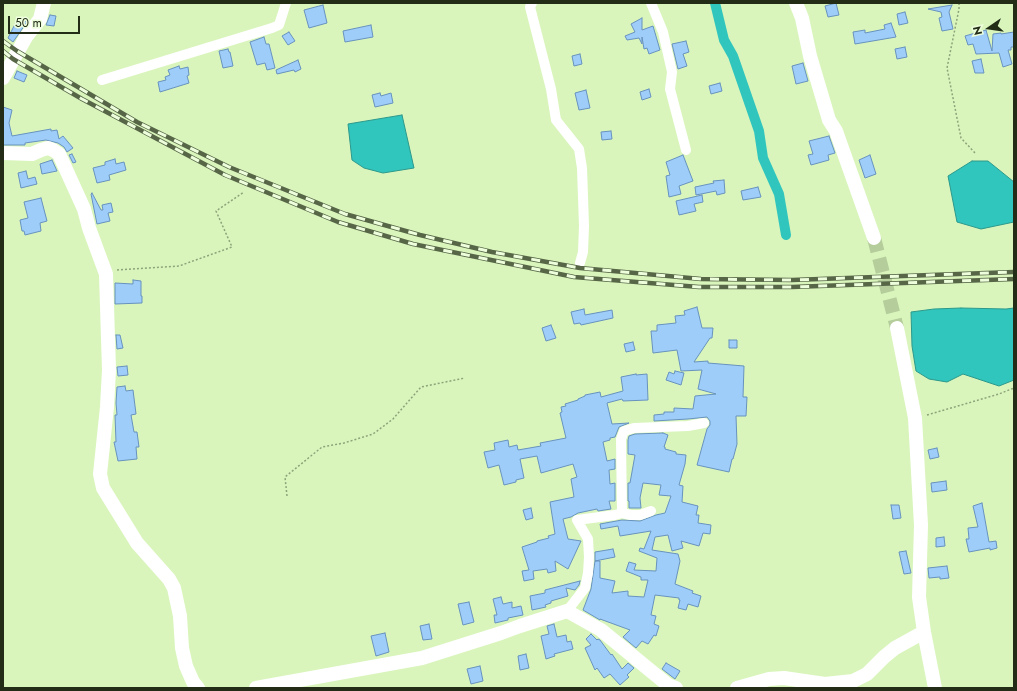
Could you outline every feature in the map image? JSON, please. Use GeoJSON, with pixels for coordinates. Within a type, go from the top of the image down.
{"type":"FeatureCollection","features":[{"type":"Feature","properties":{"kind":"street"},"geometry":{"type":"LineString","coordinates":[[3,78],[26,37],[40,19],[44,3]]}},
{"type":"Feature","properties":{"kind":"street"},"geometry":{"type":"LineString","coordinates":[[102,80],[272,28],[279,24],[286,3]]}},
{"type":"Feature","properties":{"kind":"street"},"geometry":{"type":"LineString","coordinates":[[532,3],[530,7],[551,89],[556,120],[579,148],[582,168],[584,226],[583,252],[580,263]]}},
{"type":"Feature","properties":{"kind":"street"},"geometry":{"type":"LineString","coordinates":[[651,3],[663,32],[672,72],[670,89],[686,150]]}},
{"type":"Feature","properties":{"kind":"street"},"geometry":{"type":"LineString","coordinates":[[796,3],[802,18],[810,56],[829,120],[836,131],[874,238]]}},
{"type":"Feature","properties":{"kind":"street"},"geometry":{"type":"LineString","coordinates":[[3,152],[32,154],[48,148],[59,154],[84,209],[89,228],[105,271],[108,298],[109,370],[100,474],[107,495],[128,529],[147,555],[169,579],[174,588],[178,601],[182,648],[186,666],[193,682],[198,688]]}},
{"type":"Feature","properties":{"kind":"street"},"geometry":{"type":"LineString","coordinates":[[897,328],[915,418],[921,525],[919,597],[935,688]]}},
{"type":"Feature","properties":{"kind":"street"},"geometry":{"type":"LineString","coordinates":[[622,513],[621,438],[624,431],[634,428],[688,426],[704,423]]}},
{"type":"Feature","properties":{"kind":"street"},"geometry":{"type":"LineString","coordinates":[[256,688],[422,658],[567,611],[585,588],[588,573],[588,538],[577,520],[622,513],[640,515],[651,511]]}},
{"type":"Feature","properties":{"kind":"street"},"geometry":{"type":"LineString","coordinates":[[567,611],[601,630],[668,685],[676,688]]}},
{"type":"Feature","properties":{"kind":"street"},"geometry":{"type":"LineString","coordinates":[[737,688],[769,679],[784,678],[825,684],[853,681],[867,674],[884,657],[896,648],[924,632]]}},
{"type":"Feature","properties":{"kind":"path"},"geometry":{"type":"LineString","coordinates":[[959,3],[947,68],[960,138],[976,154]]}},
{"type":"Feature","properties":{"kind":"path"},"geometry":{"type":"LineString","coordinates":[[105,271],[178,266],[232,247],[216,212],[244,192]]}},
{"type":"Feature","properties":{"kind":"path"},"geometry":{"type":"LineString","coordinates":[[287,496],[286,477],[322,447],[344,443],[373,434],[393,419],[421,387],[465,378]]}},
{"type":"Feature","properties":{"kind":"path"},"geometry":{"type":"LineString","coordinates":[[915,418],[999,394],[1014,388]]}},
{"type":"Feature","properties":{"kind":"water"},"geometry":{"type":"Polygon","coordinates":[[[402,115],[414,168],[383,173],[364,168],[352,160],[348,124],[402,115]]]}},
{"type":"Feature","properties":{"kind":"water"},"geometry":{"type":"Polygon","coordinates":[[[972,161],[988,161],[1014,182],[1014,222],[981,229],[957,222],[948,176],[972,161]]]}},
{"type":"Feature","properties":{"kind":"water"},"geometry":{"type":"Polygon","coordinates":[[[961,308],[1014,308],[1014,380],[999,386],[963,374],[947,382],[929,379],[916,371],[912,346],[911,312],[961,308]]]}},
{"type":"Feature","properties":{"kind":"building"},"geometry":{"type":"Polygon","coordinates":[[[836,3],[839,15],[828,17],[825,6],[836,3]]]}},
{"type":"Feature","properties":{"kind":"building"},"geometry":{"type":"Polygon","coordinates":[[[323,5],[327,23],[309,28],[304,10],[323,5]]]}},
{"type":"Feature","properties":{"kind":"building"},"geometry":{"type":"Polygon","coordinates":[[[952,5],[949,12],[953,29],[942,31],[939,18],[942,17],[941,12],[928,9],[952,5]]]}},
{"type":"Feature","properties":{"kind":"building"},"geometry":{"type":"Polygon","coordinates":[[[905,12],[908,23],[899,25],[897,14],[905,12]]]}},
{"type":"Feature","properties":{"kind":"building"},"geometry":{"type":"Polygon","coordinates":[[[50,15],[56,16],[54,26],[46,25],[50,15]]]}},
{"type":"Feature","properties":{"kind":"building"},"geometry":{"type":"Polygon","coordinates":[[[18,18],[27,22],[13,42],[8,38],[18,18]]]}},
{"type":"Feature","properties":{"kind":"building"},"geometry":{"type":"Polygon","coordinates":[[[642,18],[642,30],[653,26],[660,50],[649,54],[647,48],[644,49],[642,37],[642,44],[639,38],[627,40],[625,36],[635,32],[631,24],[642,18]]]}},
{"type":"Feature","properties":{"kind":"building"},"geometry":{"type":"Polygon","coordinates":[[[891,23],[896,37],[855,44],[853,32],[865,30],[865,33],[885,29],[884,25],[891,23]]]}},
{"type":"Feature","properties":{"kind":"building"},"geometry":{"type":"Polygon","coordinates":[[[371,25],[373,37],[345,42],[343,31],[371,25]]]}},
{"type":"Feature","properties":{"kind":"building"},"geometry":{"type":"Polygon","coordinates":[[[986,30],[992,51],[993,34],[1014,32],[1014,47],[1011,47],[1011,50],[1008,50],[1012,64],[1003,67],[999,53],[976,54],[973,44],[968,45],[965,36],[986,30]]]}},
{"type":"Feature","properties":{"kind":"building"},"geometry":{"type":"Polygon","coordinates":[[[289,32],[295,41],[288,45],[282,36],[289,32]]]}},
{"type":"Feature","properties":{"kind":"building"},"geometry":{"type":"Polygon","coordinates":[[[264,37],[266,44],[269,44],[275,68],[267,70],[265,63],[257,65],[250,42],[264,37]]]}},
{"type":"Feature","properties":{"kind":"building"},"geometry":{"type":"Polygon","coordinates":[[[686,41],[689,52],[683,54],[687,66],[678,69],[672,44],[686,41]]]}},
{"type":"Feature","properties":{"kind":"building"},"geometry":{"type":"Polygon","coordinates":[[[905,47],[907,57],[897,59],[895,49],[905,47]]]}},
{"type":"Feature","properties":{"kind":"building"},"geometry":{"type":"Polygon","coordinates":[[[228,49],[233,66],[223,68],[219,51],[228,49]]]}},
{"type":"Feature","properties":{"kind":"building"},"geometry":{"type":"Polygon","coordinates":[[[580,54],[582,64],[574,66],[572,56],[580,54]]]}},
{"type":"Feature","properties":{"kind":"building"},"geometry":{"type":"Polygon","coordinates":[[[981,59],[984,73],[975,73],[972,61],[981,59]]]}},
{"type":"Feature","properties":{"kind":"building"},"geometry":{"type":"Polygon","coordinates":[[[298,60],[301,69],[295,72],[294,70],[277,74],[276,70],[298,60]]]}},
{"type":"Feature","properties":{"kind":"building"},"geometry":{"type":"Polygon","coordinates":[[[803,63],[808,81],[796,84],[792,66],[803,63]]]}},
{"type":"Feature","properties":{"kind":"building"},"geometry":{"type":"Polygon","coordinates":[[[179,66],[180,69],[188,67],[189,75],[187,76],[189,83],[160,92],[158,82],[166,80],[165,77],[170,75],[168,70],[179,66]]]}},
{"type":"Feature","properties":{"kind":"building"},"geometry":{"type":"Polygon","coordinates":[[[17,71],[27,75],[24,82],[14,78],[17,71]]]}},
{"type":"Feature","properties":{"kind":"building"},"geometry":{"type":"Polygon","coordinates":[[[720,83],[722,91],[711,94],[709,86],[720,83]]]}},
{"type":"Feature","properties":{"kind":"building"},"geometry":{"type":"Polygon","coordinates":[[[649,89],[651,97],[642,100],[640,92],[649,89]]]}},
{"type":"Feature","properties":{"kind":"building"},"geometry":{"type":"Polygon","coordinates":[[[586,90],[590,108],[579,110],[575,93],[586,90]]]}},
{"type":"Feature","properties":{"kind":"building"},"geometry":{"type":"Polygon","coordinates":[[[380,93],[381,96],[391,93],[393,103],[375,107],[372,95],[380,93]]]}},
{"type":"Feature","properties":{"kind":"building"},"geometry":{"type":"Polygon","coordinates":[[[3,107],[12,110],[9,123],[12,136],[51,129],[51,131],[57,130],[59,139],[63,136],[73,148],[67,152],[64,147],[58,143],[46,140],[25,143],[25,145],[3,145],[3,107]]]}},
{"type":"Feature","properties":{"kind":"building"},"geometry":{"type":"Polygon","coordinates":[[[611,131],[612,139],[602,140],[601,132],[611,131]]]}},
{"type":"Feature","properties":{"kind":"building"},"geometry":{"type":"Polygon","coordinates":[[[829,136],[835,153],[828,155],[829,160],[811,165],[808,155],[813,154],[809,141],[829,136]]]}},
{"type":"Feature","properties":{"kind":"building"},"geometry":{"type":"Polygon","coordinates":[[[72,154],[76,162],[73,163],[69,155],[72,154]]]}},
{"type":"Feature","properties":{"kind":"building"},"geometry":{"type":"Polygon","coordinates":[[[683,155],[693,181],[679,186],[681,194],[669,197],[666,176],[670,175],[666,162],[683,155]]]}},
{"type":"Feature","properties":{"kind":"building"},"geometry":{"type":"Polygon","coordinates":[[[870,155],[876,174],[865,178],[859,160],[870,155]]]}},
{"type":"Feature","properties":{"kind":"building"},"geometry":{"type":"Polygon","coordinates":[[[115,159],[116,164],[124,162],[126,170],[109,175],[110,180],[97,183],[93,168],[105,165],[105,162],[115,159]]]}},
{"type":"Feature","properties":{"kind":"building"},"geometry":{"type":"Polygon","coordinates":[[[52,160],[57,171],[42,174],[40,164],[52,160]]]}},
{"type":"Feature","properties":{"kind":"building"},"geometry":{"type":"Polygon","coordinates":[[[26,171],[28,179],[35,177],[37,184],[21,188],[18,173],[26,171]]]}},
{"type":"Feature","properties":{"kind":"building"},"geometry":{"type":"Polygon","coordinates":[[[724,180],[725,193],[717,195],[716,191],[696,195],[695,187],[714,183],[713,181],[724,180]]]}},
{"type":"Feature","properties":{"kind":"building"},"geometry":{"type":"Polygon","coordinates":[[[758,187],[761,197],[743,200],[741,191],[758,187]]]}},
{"type":"Feature","properties":{"kind":"building"},"geometry":{"type":"Polygon","coordinates":[[[92,193],[101,210],[103,210],[102,205],[111,203],[113,212],[108,213],[110,221],[97,224],[92,193]]]}},
{"type":"Feature","properties":{"kind":"building"},"geometry":{"type":"Polygon","coordinates":[[[702,195],[703,202],[694,204],[696,211],[679,215],[676,201],[702,195]]]}},
{"type":"Feature","properties":{"kind":"building"},"geometry":{"type":"Polygon","coordinates":[[[41,198],[47,221],[40,223],[41,231],[25,235],[24,231],[22,231],[20,220],[28,218],[24,202],[41,198]]]}},
{"type":"Feature","properties":{"kind":"building"},"geometry":{"type":"Polygon","coordinates":[[[133,280],[141,281],[142,303],[115,304],[115,283],[133,284],[133,280]]]}},
{"type":"Feature","properties":{"kind":"building"},"geometry":{"type":"Polygon","coordinates":[[[697,307],[702,328],[713,328],[712,338],[710,338],[694,362],[708,361],[708,363],[744,366],[743,397],[747,397],[746,416],[736,416],[737,444],[729,472],[697,465],[707,429],[710,425],[710,421],[707,417],[654,421],[654,415],[664,414],[664,412],[674,412],[674,408],[693,409],[695,396],[716,394],[698,389],[702,370],[681,371],[677,350],[653,353],[651,331],[657,331],[657,325],[676,323],[675,316],[685,315],[684,311],[697,307]]]}},
{"type":"Feature","properties":{"kind":"building"},"geometry":{"type":"Polygon","coordinates":[[[584,309],[585,315],[612,310],[613,318],[581,325],[580,323],[574,324],[571,312],[584,309]]]}},
{"type":"Feature","properties":{"kind":"building"},"geometry":{"type":"Polygon","coordinates":[[[551,325],[556,338],[546,341],[542,328],[551,325]]]}},
{"type":"Feature","properties":{"kind":"building"},"geometry":{"type":"Polygon","coordinates":[[[116,335],[120,335],[123,348],[117,349],[116,335]]]}},
{"type":"Feature","properties":{"kind":"building"},"geometry":{"type":"Polygon","coordinates":[[[729,340],[737,340],[737,348],[729,348],[729,340]]]}},
{"type":"Feature","properties":{"kind":"building"},"geometry":{"type":"Polygon","coordinates":[[[633,342],[635,350],[626,352],[624,344],[633,342]]]}},
{"type":"Feature","properties":{"kind":"building"},"geometry":{"type":"Polygon","coordinates":[[[127,366],[128,375],[118,376],[117,367],[127,366]]]}},
{"type":"Feature","properties":{"kind":"building"},"geometry":{"type":"Polygon","coordinates":[[[675,371],[684,373],[681,385],[666,380],[669,372],[674,374],[675,371]]]}},
{"type":"Feature","properties":{"kind":"building"},"geometry":{"type":"Polygon","coordinates":[[[636,374],[647,374],[648,400],[623,401],[622,399],[607,403],[612,424],[629,423],[619,427],[615,437],[603,442],[607,461],[615,459],[615,469],[609,470],[610,484],[615,483],[615,501],[609,501],[611,509],[598,511],[597,509],[578,513],[563,519],[568,539],[581,541],[568,569],[555,561],[556,571],[548,573],[547,569],[533,571],[534,579],[524,581],[522,571],[529,570],[522,547],[549,538],[548,536],[555,534],[550,502],[574,497],[571,479],[577,477],[573,464],[541,473],[537,456],[520,459],[524,478],[504,485],[499,465],[488,468],[484,452],[495,450],[494,443],[508,440],[509,447],[517,445],[518,450],[541,446],[540,443],[566,438],[560,413],[562,412],[561,407],[566,406],[565,404],[578,400],[585,395],[600,392],[601,397],[623,391],[621,377],[636,374]]]}},
{"type":"Feature","properties":{"kind":"building"},"geometry":{"type":"Polygon","coordinates":[[[125,386],[126,391],[133,390],[136,414],[131,415],[134,432],[137,432],[139,447],[136,447],[137,459],[118,461],[114,442],[116,442],[115,415],[117,415],[117,387],[125,386]]]}},
{"type":"Feature","properties":{"kind":"building"},"geometry":{"type":"Polygon","coordinates":[[[663,433],[668,435],[664,447],[665,449],[676,452],[676,454],[686,455],[679,485],[683,486],[682,502],[698,506],[696,515],[699,515],[698,523],[711,525],[710,534],[703,533],[699,546],[681,541],[683,548],[672,551],[668,535],[655,537],[652,550],[678,554],[680,561],[675,584],[701,596],[698,607],[688,604],[686,610],[678,608],[679,598],[655,595],[651,615],[656,616],[654,624],[659,626],[656,636],[654,635],[648,644],[642,641],[636,648],[623,637],[630,630],[600,620],[583,610],[591,589],[595,561],[600,561],[600,578],[615,581],[612,593],[628,591],[628,596],[644,597],[648,580],[641,580],[641,577],[626,571],[629,562],[636,564],[634,570],[656,571],[657,558],[639,551],[640,548],[644,549],[651,531],[620,536],[618,526],[601,529],[600,524],[622,520],[640,521],[665,513],[671,496],[659,495],[661,485],[643,483],[640,498],[641,508],[629,508],[628,501],[628,483],[630,483],[635,455],[628,454],[629,436],[635,434],[663,433]]]}},
{"type":"Feature","properties":{"kind":"building"},"geometry":{"type":"Polygon","coordinates":[[[937,448],[939,457],[930,459],[928,450],[937,448]]]}},
{"type":"Feature","properties":{"kind":"building"},"geometry":{"type":"Polygon","coordinates":[[[946,481],[947,490],[932,492],[931,483],[946,481]]]}},
{"type":"Feature","properties":{"kind":"building"},"geometry":{"type":"Polygon","coordinates":[[[982,503],[989,542],[996,541],[997,548],[969,552],[966,539],[969,539],[968,528],[978,527],[973,506],[982,503]]]}},
{"type":"Feature","properties":{"kind":"building"},"geometry":{"type":"Polygon","coordinates":[[[891,505],[899,505],[901,518],[893,519],[891,505]]]}},
{"type":"Feature","properties":{"kind":"building"},"geometry":{"type":"Polygon","coordinates":[[[531,508],[533,518],[526,520],[523,510],[531,508]]]}},
{"type":"Feature","properties":{"kind":"building"},"geometry":{"type":"Polygon","coordinates":[[[944,537],[945,546],[936,547],[936,538],[944,537]]]}},
{"type":"Feature","properties":{"kind":"building"},"geometry":{"type":"Polygon","coordinates":[[[613,549],[615,557],[595,561],[595,552],[613,549]]]}},
{"type":"Feature","properties":{"kind":"building"},"geometry":{"type":"Polygon","coordinates":[[[906,551],[911,573],[904,574],[899,552],[906,551]]]}},
{"type":"Feature","properties":{"kind":"building"},"geometry":{"type":"Polygon","coordinates":[[[947,566],[949,578],[929,578],[928,568],[947,566]]]}},
{"type":"Feature","properties":{"kind":"building"},"geometry":{"type":"Polygon","coordinates":[[[580,581],[575,590],[566,588],[568,596],[551,601],[551,603],[545,605],[546,607],[532,610],[530,596],[545,593],[545,590],[580,581]]]}},
{"type":"Feature","properties":{"kind":"building"},"geometry":{"type":"Polygon","coordinates":[[[501,597],[503,604],[512,602],[512,608],[521,606],[523,615],[508,618],[508,620],[495,623],[494,615],[497,615],[493,599],[501,597]]]}},
{"type":"Feature","properties":{"kind":"building"},"geometry":{"type":"Polygon","coordinates":[[[469,602],[474,622],[463,625],[458,604],[469,602]]]}},
{"type":"Feature","properties":{"kind":"building"},"geometry":{"type":"Polygon","coordinates":[[[429,624],[432,639],[423,640],[420,626],[429,624]]]}},
{"type":"Feature","properties":{"kind":"building"},"geometry":{"type":"Polygon","coordinates":[[[554,624],[557,637],[566,635],[567,642],[571,641],[573,649],[554,654],[555,656],[546,659],[541,636],[549,634],[547,626],[554,624]]]}},
{"type":"Feature","properties":{"kind":"building"},"geometry":{"type":"Polygon","coordinates":[[[385,633],[389,652],[376,656],[371,636],[385,633]]]}},
{"type":"Feature","properties":{"kind":"building"},"geometry":{"type":"Polygon","coordinates":[[[591,634],[597,640],[600,640],[622,669],[628,663],[634,668],[627,675],[629,677],[620,685],[610,674],[604,678],[597,668],[595,670],[585,648],[591,645],[586,639],[591,634]]]}},
{"type":"Feature","properties":{"kind":"building"},"geometry":{"type":"Polygon","coordinates":[[[526,654],[529,668],[520,670],[518,656],[526,654]]]}},
{"type":"Feature","properties":{"kind":"building"},"geometry":{"type":"Polygon","coordinates":[[[666,663],[680,671],[675,679],[662,669],[666,663]]]}},
{"type":"Feature","properties":{"kind":"building"},"geometry":{"type":"Polygon","coordinates":[[[480,666],[483,681],[471,684],[467,669],[480,666]]]}},
{"type":"Feature","properties":{"kind":"waterway"},"geometry":{"type":"LineString","coordinates":[[715,3],[724,40],[733,56],[759,131],[763,158],[779,194],[786,235]]}},
{"type":"Feature","properties":{"kind":"tunnel"},"geometry":{"type":"LineString","coordinates":[[874,238],[897,328]]}},
{"type":"Feature","properties":{"kind":"railway"},"geometry":{"type":"LineString","coordinates":[[3,41],[17,51],[137,122],[229,167],[345,214],[420,235],[492,252],[580,268],[701,279],[792,280],[1014,272]]}},
{"type":"Feature","properties":{"kind":"railway"},"geometry":{"type":"LineString","coordinates":[[3,51],[13,59],[82,99],[225,175],[338,222],[413,244],[574,277],[699,287],[792,287],[1014,279]]}}]}
